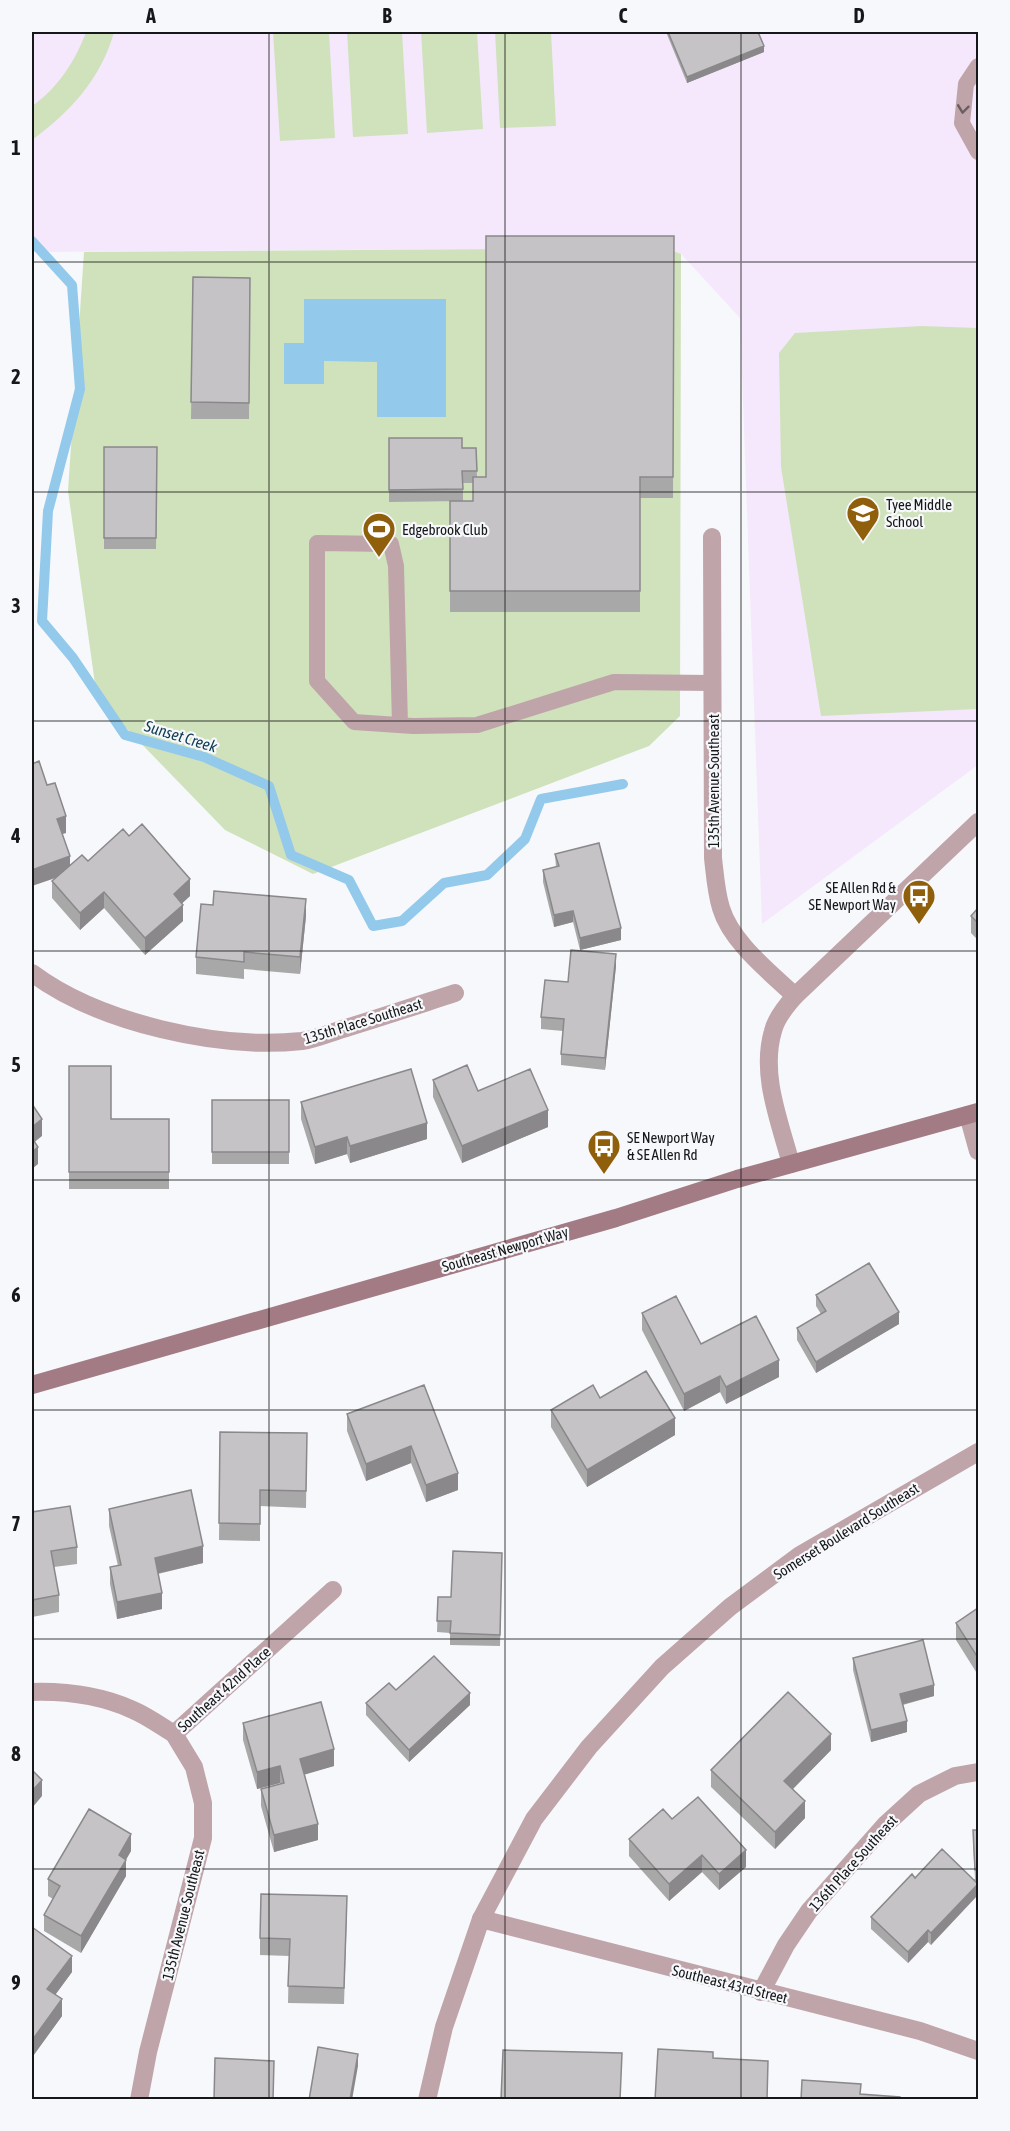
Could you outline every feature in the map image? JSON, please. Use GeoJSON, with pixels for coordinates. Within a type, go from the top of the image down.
{"type":"FeatureCollection","features":[{"type":"Feature","properties":{"kind":"main road","name":"Southeast Newport Way"},"geometry":{"type":"LineString","coordinates":[[32,1384],[616,1218],[737,1179],[973,1114]]}},
{"type":"Feature","properties":{"kind":"street","name":"135th Avenue Southeast"},"geometry":{"type":"LineString","coordinates":[[712,537],[713,858],[716,884],[721,910],[734,933],[753,957],[795,996]]}},
{"type":"Feature","properties":{"kind":"street"},"geometry":{"type":"LineString","coordinates":[[791,1164],[769,1081],[773,1030],[781,1014],[795,996],[978,822]]}},
{"type":"Feature","properties":{"kind":"street","name":"135th Place Southeast"},"geometry":{"type":"LineString","coordinates":[[32,973],[45,983],[115,1016],[180,1034],[246,1042],[303,1041],[455,993]]}},
{"type":"Feature","properties":{"kind":"street"},"geometry":{"type":"LineString","coordinates":[[973,1114],[978,1151]]}},
{"type":"Feature","properties":{"kind":"street","name":"Somerset Boulevard Southeast"},"geometry":{"type":"LineString","coordinates":[[427,2100],[444,2027],[481,1919],[534,1819],[589,1747],[662,1667],[730,1606],[800,1555],[978,1452]]}},
{"type":"Feature","properties":{"kind":"street","name":"Southeast 42nd Place"},"geometry":{"type":"LineString","coordinates":[[32,1692],[64,1691],[101,1698],[134,1710],[174,1734],[333,1590]]}},
{"type":"Feature","properties":{"kind":"street","name":"135th Avenue Southeast"},"geometry":{"type":"LineString","coordinates":[[139,2100],[148,2052],[202,1838],[203,1803],[194,1767],[174,1734]]}},
{"type":"Feature","properties":{"kind":"street","name":"136th Place Southeast"},"geometry":{"type":"LineString","coordinates":[[761,1992],[786,1945],[809,1911],[885,1825],[920,1794],[955,1776],[978,1772]]}},
{"type":"Feature","properties":{"kind":"street","name":"Southeast 43rd Street"},"geometry":{"type":"LineString","coordinates":[[481,1919],[920,2031],[978,2051]]}},
{"type":"Feature","properties":{"kind":"lane"},"geometry":{"type":"LineString","coordinates":[[978,66],[966,84],[962,123],[978,152]]}},
{"type":"Feature","properties":{"kind":"lane"},"geometry":{"type":"LineString","coordinates":[[400,725],[396,566],[391,544],[317,543],[317,681],[354,722],[400,725],[477,725],[614,682],[712,682]]}},
{"type":"Feature","properties":{"kind":"shaded area","name":"Tyee Middle School"},"geometry":{"type":"Polygon","coordinates":[[[32,32],[978,32],[978,765],[762,924],[740,318],[681,254],[666,248],[32,252],[32,32]]]}},
{"type":"Feature","properties":{"kind":"green space"},"geometry":{"type":"Polygon","coordinates":[[[86,32],[114,32],[101,65],[71,106],[32,140],[32,106],[50,91],[65,73],[86,32]]]}},
{"type":"Feature","properties":{"kind":"green space"},"geometry":{"type":"Polygon","coordinates":[[[273,32],[329,32],[335,138],[280,141],[273,32]]]}},
{"type":"Feature","properties":{"kind":"green space"},"geometry":{"type":"Polygon","coordinates":[[[347,32],[402,32],[408,134],[353,137],[347,32]]]}},
{"type":"Feature","properties":{"kind":"green space"},"geometry":{"type":"Polygon","coordinates":[[[421,32],[477,32],[483,129],[427,133],[421,32]]]}},
{"type":"Feature","properties":{"kind":"green space"},"geometry":{"type":"Polygon","coordinates":[[[495,32],[551,32],[556,126],[500,128],[495,32]]]}},
{"type":"Feature","properties":{"kind":"green space","name":"Edgebrook Club"},"geometry":{"type":"Polygon","coordinates":[[[666,248],[681,254],[680,716],[649,746],[313,874],[225,830],[97,698],[68,491],[84,252],[666,248]]]}},
{"type":"Feature","properties":{"kind":"green space"},"geometry":{"type":"Polygon","coordinates":[[[922,326],[978,328],[978,709],[821,716],[781,467],[779,353],[795,333],[922,326]]]}},
{"type":"Feature","properties":{"kind":"water"},"geometry":{"type":"Polygon","coordinates":[[[304,299],[446,299],[446,417],[377,417],[377,362],[324,361],[324,384],[284,384],[284,343],[304,343],[304,299]]]}},
{"type":"Feature","properties":{"kind":"building"},"geometry":{"type":"Polygon","coordinates":[[[668,32],[758,32],[764,46],[687,77],[668,32]]]}},
{"type":"Feature","properties":{"kind":"building"},"geometry":{"type":"Polygon","coordinates":[[[486,236],[674,236],[673,477],[640,477],[640,591],[450,591],[450,501],[473,501],[473,477],[486,477],[486,236]]]}},
{"type":"Feature","properties":{"kind":"building"},"geometry":{"type":"Polygon","coordinates":[[[193,277],[250,278],[249,403],[191,402],[193,277]]]}},
{"type":"Feature","properties":{"kind":"building"},"geometry":{"type":"Polygon","coordinates":[[[389,438],[462,438],[462,448],[476,448],[477,471],[462,471],[463,489],[389,490],[389,438]]]}},
{"type":"Feature","properties":{"kind":"building"},"geometry":{"type":"Polygon","coordinates":[[[104,447],[157,447],[156,538],[104,538],[104,447]]]}},
{"type":"Feature","properties":{"kind":"building"},"geometry":{"type":"Polygon","coordinates":[[[39,761],[47,785],[55,783],[66,816],[57,819],[70,856],[32,870],[32,764],[39,761]]]}},
{"type":"Feature","properties":{"kind":"building"},"geometry":{"type":"Polygon","coordinates":[[[142,824],[190,879],[174,894],[183,905],[145,938],[104,892],[80,913],[52,881],[82,855],[88,861],[123,829],[129,836],[142,824]]]}},
{"type":"Feature","properties":{"kind":"building"},"geometry":{"type":"Polygon","coordinates":[[[599,843],[621,928],[580,938],[573,911],[554,915],[543,870],[559,866],[555,854],[599,843]]]}},
{"type":"Feature","properties":{"kind":"building"},"geometry":{"type":"Polygon","coordinates":[[[214,891],[306,899],[300,957],[244,952],[244,962],[196,957],[201,904],[213,905],[214,891]]]}},
{"type":"Feature","properties":{"kind":"building"},"geometry":{"type":"Polygon","coordinates":[[[978,908],[978,923],[971,916],[978,908]]]}},
{"type":"Feature","properties":{"kind":"building"},"geometry":{"type":"Polygon","coordinates":[[[571,950],[616,954],[605,1058],[561,1054],[564,1019],[541,1017],[545,980],[568,982],[571,950]]]}},
{"type":"Feature","properties":{"kind":"building"},"geometry":{"type":"Polygon","coordinates":[[[467,1065],[478,1091],[530,1069],[548,1110],[462,1146],[433,1080],[467,1065]]]}},
{"type":"Feature","properties":{"kind":"building"},"geometry":{"type":"Polygon","coordinates":[[[69,1066],[111,1066],[111,1119],[169,1119],[169,1172],[69,1172],[69,1066]]]}},
{"type":"Feature","properties":{"kind":"building"},"geometry":{"type":"Polygon","coordinates":[[[411,1069],[427,1123],[350,1146],[347,1137],[315,1147],[301,1102],[411,1069]]]}},
{"type":"Feature","properties":{"kind":"building"},"geometry":{"type":"Polygon","coordinates":[[[212,1100],[289,1100],[289,1152],[212,1152],[212,1100]]]}},
{"type":"Feature","properties":{"kind":"building"},"geometry":{"type":"Polygon","coordinates":[[[32,1104],[42,1119],[32,1127],[32,1104]]]}},
{"type":"Feature","properties":{"kind":"building"},"geometry":{"type":"Polygon","coordinates":[[[32,1138],[38,1147],[32,1152],[32,1138]]]}},
{"type":"Feature","properties":{"kind":"building"},"geometry":{"type":"Polygon","coordinates":[[[869,1263],[899,1312],[816,1362],[797,1328],[826,1311],[816,1295],[869,1263]]]}},
{"type":"Feature","properties":{"kind":"building"},"geometry":{"type":"Polygon","coordinates":[[[676,1296],[701,1344],[756,1316],[779,1360],[726,1387],[720,1376],[684,1394],[642,1313],[676,1296]]]}},
{"type":"Feature","properties":{"kind":"building"},"geometry":{"type":"Polygon","coordinates":[[[646,1371],[675,1418],[587,1470],[551,1410],[593,1385],[600,1398],[646,1371]]]}},
{"type":"Feature","properties":{"kind":"building"},"geometry":{"type":"Polygon","coordinates":[[[424,1385],[458,1473],[426,1485],[411,1446],[366,1464],[347,1414],[424,1385]]]}},
{"type":"Feature","properties":{"kind":"building"},"geometry":{"type":"Polygon","coordinates":[[[220,1432],[307,1433],[306,1491],[260,1490],[260,1524],[219,1523],[220,1432]]]}},
{"type":"Feature","properties":{"kind":"building"},"geometry":{"type":"Polygon","coordinates":[[[191,1490],[203,1546],[155,1558],[162,1593],[117,1602],[110,1567],[121,1565],[109,1509],[191,1490]]]}},
{"type":"Feature","properties":{"kind":"building"},"geometry":{"type":"Polygon","coordinates":[[[70,1506],[77,1547],[51,1551],[59,1595],[32,1600],[32,1512],[70,1506]]]}},
{"type":"Feature","properties":{"kind":"building"},"geometry":{"type":"Polygon","coordinates":[[[453,1551],[502,1553],[500,1635],[450,1633],[451,1621],[437,1621],[438,1597],[451,1597],[453,1551]]]}},
{"type":"Feature","properties":{"kind":"building"},"geometry":{"type":"Polygon","coordinates":[[[978,1608],[978,1658],[956,1623],[978,1608]]]}},
{"type":"Feature","properties":{"kind":"building"},"geometry":{"type":"Polygon","coordinates":[[[923,1640],[934,1685],[900,1694],[907,1721],[871,1730],[853,1658],[923,1640]]]}},
{"type":"Feature","properties":{"kind":"building"},"geometry":{"type":"Polygon","coordinates":[[[434,1656],[470,1693],[409,1750],[366,1703],[389,1683],[396,1690],[434,1656]]]}},
{"type":"Feature","properties":{"kind":"building"},"geometry":{"type":"Polygon","coordinates":[[[788,1692],[831,1734],[784,1781],[805,1801],[775,1832],[711,1770],[788,1692]]]}},
{"type":"Feature","properties":{"kind":"building"},"geometry":{"type":"Polygon","coordinates":[[[321,1702],[334,1749],[300,1759],[318,1824],[274,1835],[261,1789],[284,1783],[280,1766],[257,1772],[243,1723],[321,1702]]]}},
{"type":"Feature","properties":{"kind":"building"},"geometry":{"type":"Polygon","coordinates":[[[32,1770],[42,1780],[32,1791],[32,1770]]]}},
{"type":"Feature","properties":{"kind":"building"},"geometry":{"type":"Polygon","coordinates":[[[698,1797],[746,1850],[719,1874],[702,1855],[669,1884],[629,1839],[663,1809],[672,1819],[698,1797]]]}},
{"type":"Feature","properties":{"kind":"building"},"geometry":{"type":"Polygon","coordinates":[[[89,1809],[131,1834],[119,1855],[126,1860],[81,1936],[44,1915],[60,1886],[48,1879],[89,1809]]]}},
{"type":"Feature","properties":{"kind":"building"},"geometry":{"type":"Polygon","coordinates":[[[973,1830],[978,1830],[978,1870],[975,1870],[973,1830]]]}},
{"type":"Feature","properties":{"kind":"building"},"geometry":{"type":"Polygon","coordinates":[[[942,1849],[978,1884],[931,1933],[928,1930],[908,1952],[871,1917],[912,1874],[915,1878],[942,1849]]]}},
{"type":"Feature","properties":{"kind":"building"},"geometry":{"type":"Polygon","coordinates":[[[261,1894],[347,1896],[344,1988],[288,1986],[290,1939],[260,1938],[261,1894]]]}},
{"type":"Feature","properties":{"kind":"building"},"geometry":{"type":"Polygon","coordinates":[[[32,1927],[72,1956],[47,1989],[62,1999],[33,2039],[32,2038],[32,1927]]]}},
{"type":"Feature","properties":{"kind":"building"},"geometry":{"type":"Polygon","coordinates":[[[318,2047],[358,2054],[350,2100],[309,2100],[318,2047]]]}},
{"type":"Feature","properties":{"kind":"building"},"geometry":{"type":"Polygon","coordinates":[[[658,2049],[713,2052],[713,2058],[768,2061],[767,2100],[655,2100],[658,2049]]]}},
{"type":"Feature","properties":{"kind":"building"},"geometry":{"type":"Polygon","coordinates":[[[503,2050],[622,2053],[620,2100],[501,2100],[503,2050]]]}},
{"type":"Feature","properties":{"kind":"building"},"geometry":{"type":"Polygon","coordinates":[[[215,2058],[274,2061],[273,2100],[214,2100],[215,2058]]]}},
{"type":"Feature","properties":{"kind":"building"},"geometry":{"type":"Polygon","coordinates":[[[802,2080],[861,2084],[860,2094],[900,2097],[900,2100],[801,2100],[802,2080]]]}},
{"type":"Feature","properties":{"kind":"waterway","name":"Sunset Creek"},"geometry":{"type":"LineString","coordinates":[[32,241],[72,285],[80,389],[48,511],[42,621],[73,658],[125,735],[204,757],[269,786],[291,855],[349,880],[373,926],[402,921],[444,883],[487,875],[525,839],[541,799],[623,784]]}},
{"type":"Feature","properties":{"kind":"place","name":"Tyee Middle School"},"geometry":{"type":"Point","coordinates":[863,542]}},
{"type":"Feature","properties":{"kind":"place","name":"Edgebrook Club"},"geometry":{"type":"Point","coordinates":[379,558]}},
{"type":"Feature","properties":{"kind":"place","name":"SE Allen Rd & SE Newport Way"},"geometry":{"type":"Point","coordinates":[919,925]}},
{"type":"Feature","properties":{"kind":"place","name":"SE Newport Way & SE Allen Rd"},"geometry":{"type":"Point","coordinates":[604,1175]}}]}
